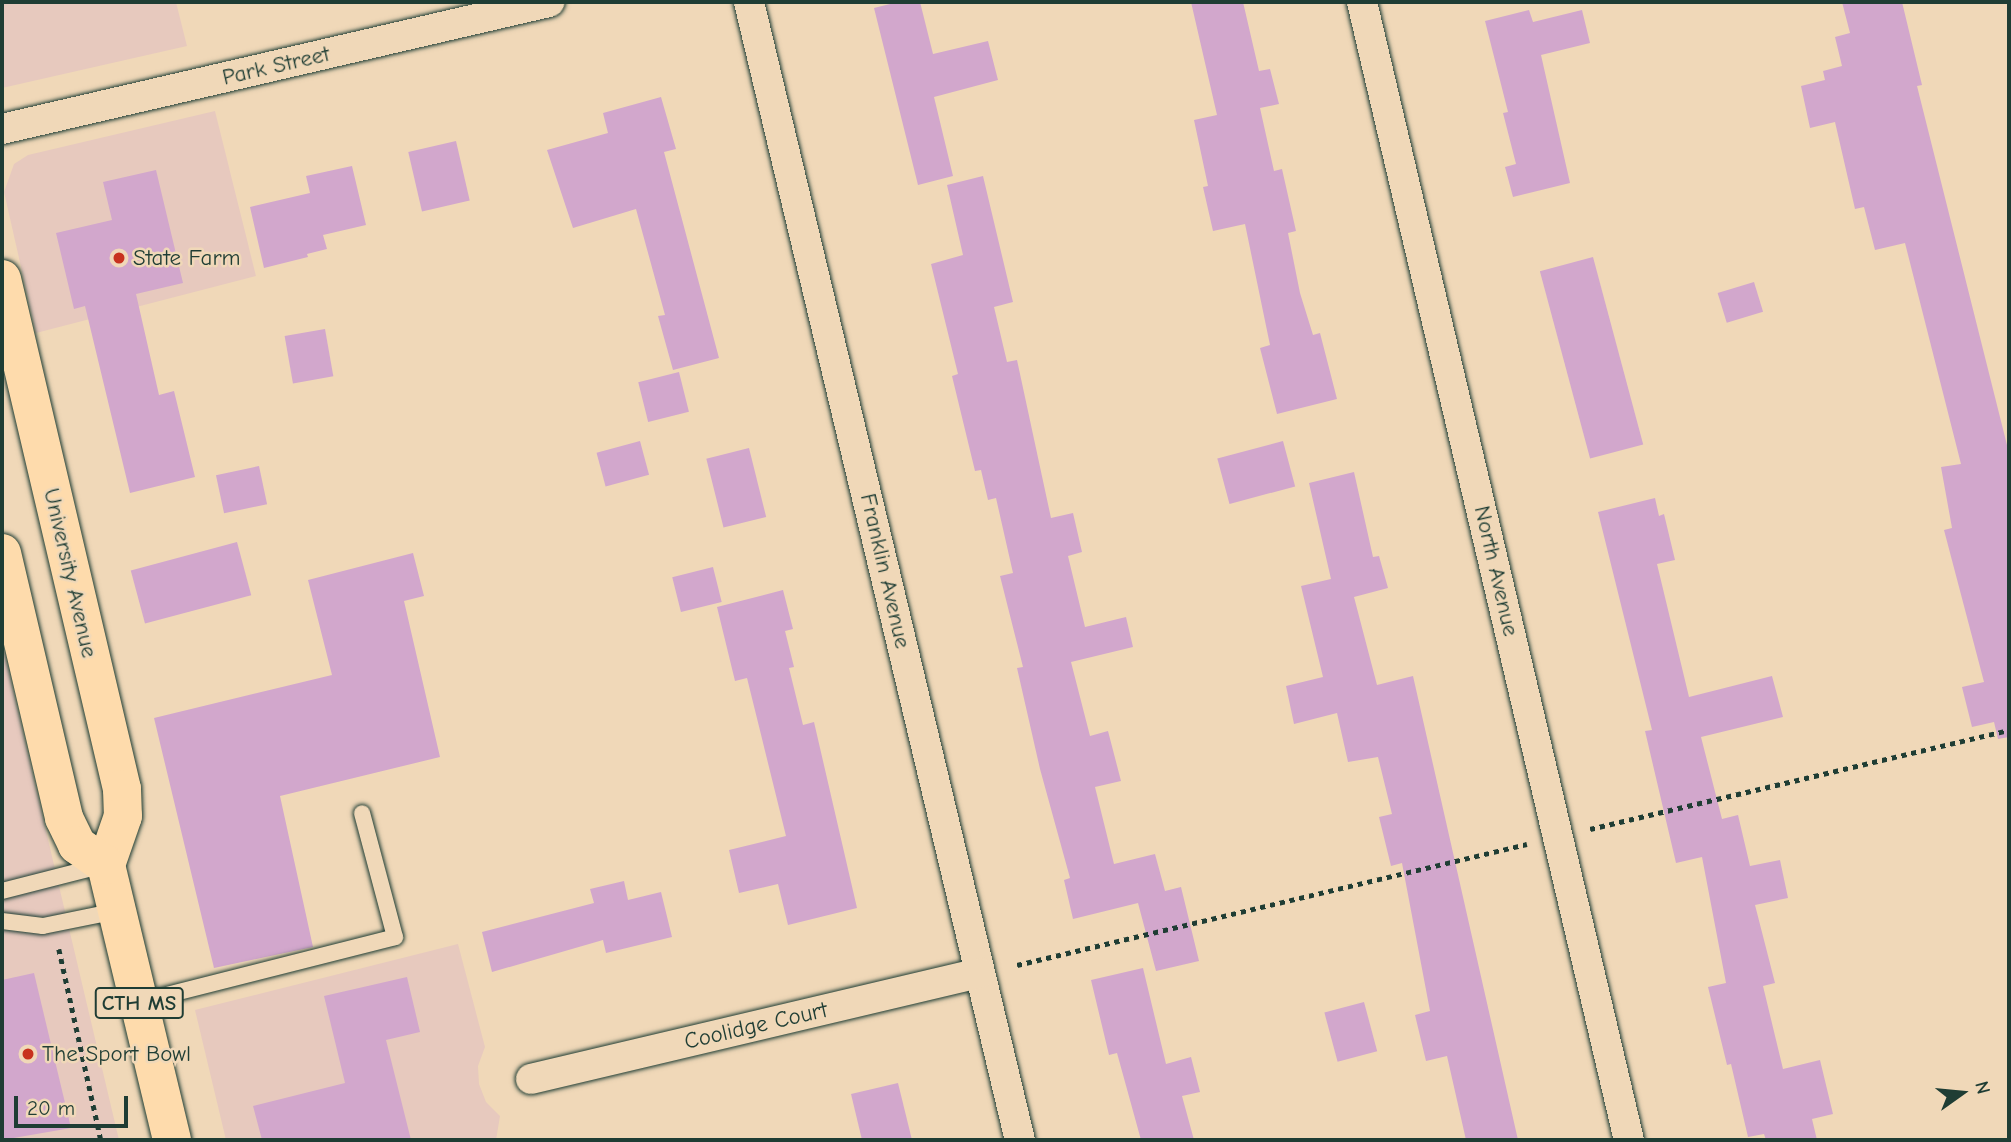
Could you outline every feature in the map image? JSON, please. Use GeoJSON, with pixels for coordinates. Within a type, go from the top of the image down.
{"type":"FeatureCollection","features":[{"type":"Feature","properties":{"kind":"main road","name":"University Avenue"},"geometry":{"type":"LineString","coordinates":[[2,279],[122,789],[122,816],[106,865]]}},
{"type":"Feature","properties":{"kind":"main road"},"geometry":{"type":"LineString","coordinates":[[2,553],[64,818],[77,845],[106,865]]}},
{"type":"Feature","properties":{"kind":"main road","name":"CTH MS"},"geometry":{"type":"LineString","coordinates":[[106,865],[173,1140]]}},
{"type":"Feature","properties":{"kind":"street","name":"Park Street"},"geometry":{"type":"LineString","coordinates":[[2,129],[549,2]]}},
{"type":"Feature","properties":{"kind":"street","name":"Franklin Avenue"},"geometry":{"type":"LineString","coordinates":[[749,2],[1020,1140]]}},
{"type":"Feature","properties":{"kind":"street","name":"North Avenue"},"geometry":{"type":"LineString","coordinates":[[1362,2],[1629,1140]]}},
{"type":"Feature","properties":{"kind":"street","name":"Coolidge Court"},"geometry":{"type":"LineString","coordinates":[[531,1079],[980,973]]}},
{"type":"Feature","properties":{"kind":"lane"},"geometry":{"type":"LineString","coordinates":[[139,1002],[395,937],[362,813]]}},
{"type":"Feature","properties":{"kind":"lane"},"geometry":{"type":"LineString","coordinates":[[2,891],[106,865]]}},
{"type":"Feature","properties":{"kind":"lane"},"geometry":{"type":"LineString","coordinates":[[2,921],[35,926],[117,911]]}},
{"type":"Feature","properties":{"kind":"path"},"geometry":{"type":"LineString","coordinates":[[1017,965],[2009,730]]}},
{"type":"Feature","properties":{"kind":"shaded area"},"geometry":{"type":"Polygon","coordinates":[[[2,2],[176,2],[187,46],[2,88],[2,2]]]}},
{"type":"Feature","properties":{"kind":"shaded area"},"geometry":{"type":"Polygon","coordinates":[[[215,111],[256,276],[36,333],[4,192],[14,164],[28,155],[215,111]]]}},
{"type":"Feature","properties":{"kind":"shaded area"},"geometry":{"type":"Polygon","coordinates":[[[2,643],[33,776],[119,1140],[2,1140],[2,643]]]}},
{"type":"Feature","properties":{"kind":"shaded area"},"geometry":{"type":"Polygon","coordinates":[[[458,944],[485,1047],[478,1066],[479,1084],[486,1102],[500,1116],[496,1140],[226,1140],[195,1010],[458,944]]]}},
{"type":"Feature","properties":{"kind":"building"},"geometry":{"type":"Polygon","coordinates":[[[898,2],[920,2],[933,54],[988,41],[998,80],[934,97],[953,176],[918,185],[874,8],[898,2]]]}},
{"type":"Feature","properties":{"kind":"building"},"geometry":{"type":"Polygon","coordinates":[[[1191,2],[1243,2],[1259,71],[1270,69],[1279,104],[1260,108],[1274,171],[1282,169],[1296,231],[1288,233],[1300,293],[1313,335],[1320,333],[1337,399],[1277,414],[1260,348],[1270,345],[1245,224],[1213,231],[1203,187],[1208,186],[1194,120],[1217,115],[1191,2]]]}},
{"type":"Feature","properties":{"kind":"building"},"geometry":{"type":"Polygon","coordinates":[[[1842,2],[1902,2],[1922,85],[1917,86],[2009,453],[2009,737],[1998,739],[1994,722],[1972,727],[1962,687],[1984,682],[1944,530],[1952,528],[1941,467],[1961,464],[1905,243],[1875,250],[1864,207],[1855,209],[1835,122],[1810,128],[1801,86],[1825,80],[1823,71],[1842,66],[1835,37],[1850,33],[1842,2]]]}},
{"type":"Feature","properties":{"kind":"building"},"geometry":{"type":"Polygon","coordinates":[[[1529,10],[1533,22],[1582,10],[1590,43],[1541,55],[1570,183],[1513,197],[1505,167],[1516,164],[1503,113],[1508,112],[1485,21],[1529,10]]]}},
{"type":"Feature","properties":{"kind":"building"},"geometry":{"type":"Polygon","coordinates":[[[661,97],[676,149],[664,152],[719,358],[673,370],[658,316],[665,315],[636,209],[573,228],[547,150],[608,133],[603,113],[661,97]]]}},
{"type":"Feature","properties":{"kind":"building"},"geometry":{"type":"Polygon","coordinates":[[[456,141],[470,200],[422,211],[408,152],[456,141]]]}},
{"type":"Feature","properties":{"kind":"building"},"geometry":{"type":"Polygon","coordinates":[[[352,166],[366,225],[323,235],[327,249],[307,254],[308,257],[264,268],[250,207],[310,193],[306,176],[352,166]]]}},
{"type":"Feature","properties":{"kind":"building"},"geometry":{"type":"Polygon","coordinates":[[[156,170],[183,283],[136,294],[159,395],[174,391],[195,477],[130,493],[85,306],[74,309],[56,233],[112,220],[103,182],[156,170]]]}},
{"type":"Feature","properties":{"kind":"building"},"geometry":{"type":"Polygon","coordinates":[[[983,176],[1013,302],[994,307],[1007,362],[1017,360],[1051,518],[1073,513],[1082,552],[1068,556],[1085,627],[1126,617],[1133,647],[1071,662],[1090,736],[1108,731],[1121,781],[1095,787],[1114,864],[1155,854],[1165,891],[1181,887],[1199,961],[1156,971],[1138,903],[1073,919],[1064,880],[1070,878],[1040,769],[1017,668],[1023,667],[1000,576],[1013,573],[996,498],[988,500],[981,470],[975,471],[952,376],[958,374],[931,264],[963,255],[947,185],[983,176]]]}},
{"type":"Feature","properties":{"kind":"building"},"geometry":{"type":"Polygon","coordinates":[[[1593,257],[1643,444],[1590,459],[1540,271],[1593,257]]]}},
{"type":"Feature","properties":{"kind":"building"},"geometry":{"type":"Polygon","coordinates":[[[1754,282],[1763,312],[1727,323],[1718,293],[1754,282]]]}},
{"type":"Feature","properties":{"kind":"building"},"geometry":{"type":"Polygon","coordinates":[[[325,329],[333,376],[293,383],[285,336],[325,329]]]}},
{"type":"Feature","properties":{"kind":"building"},"geometry":{"type":"Polygon","coordinates":[[[679,372],[689,412],[648,422],[638,382],[679,372]]]}},
{"type":"Feature","properties":{"kind":"building"},"geometry":{"type":"Polygon","coordinates":[[[640,441],[649,475],[606,486],[597,453],[640,441]]]}},
{"type":"Feature","properties":{"kind":"building"},"geometry":{"type":"Polygon","coordinates":[[[1283,441],[1295,486],[1229,504],[1217,459],[1283,441]]]}},
{"type":"Feature","properties":{"kind":"building"},"geometry":{"type":"Polygon","coordinates":[[[749,448],[766,517],[723,528],[706,459],[749,448]]]}},
{"type":"Feature","properties":{"kind":"building"},"geometry":{"type":"Polygon","coordinates":[[[259,466],[267,504],[224,513],[216,475],[259,466]]]}},
{"type":"Feature","properties":{"kind":"building"},"geometry":{"type":"Polygon","coordinates":[[[1354,472],[1373,557],[1379,556],[1388,588],[1354,597],[1377,685],[1413,676],[1518,1140],[1466,1140],[1447,1056],[1426,1061],[1415,1015],[1430,1011],[1402,863],[1391,866],[1379,817],[1392,814],[1378,757],[1348,762],[1337,713],[1294,724],[1286,686],[1323,677],[1301,586],[1331,579],[1309,483],[1354,472]]]}},
{"type":"Feature","properties":{"kind":"building"},"geometry":{"type":"Polygon","coordinates":[[[1655,498],[1659,516],[1664,514],[1675,560],[1657,564],[1689,697],[1772,676],[1783,717],[1701,737],[1722,819],[1738,815],[1750,866],[1780,860],[1788,898],[1755,905],[1775,983],[1763,986],[1783,1069],[1820,1060],[1833,1114],[1812,1119],[1817,1140],[1766,1140],[1764,1134],[1748,1137],[1731,1064],[1727,1065],[1708,987],[1726,983],[1702,857],[1676,863],[1645,731],[1652,730],[1598,512],[1655,498]]]}},
{"type":"Feature","properties":{"kind":"building"},"geometry":{"type":"Polygon","coordinates":[[[237,542],[251,595],[145,624],[131,570],[237,542]]]}},
{"type":"Feature","properties":{"kind":"building"},"geometry":{"type":"Polygon","coordinates":[[[413,553],[424,596],[404,601],[440,757],[280,796],[313,947],[214,968],[154,718],[332,675],[308,580],[413,553]]]}},
{"type":"Feature","properties":{"kind":"building"},"geometry":{"type":"Polygon","coordinates":[[[713,567],[722,602],[681,612],[672,577],[713,567]]]}},
{"type":"Feature","properties":{"kind":"building"},"geometry":{"type":"Polygon","coordinates":[[[783,590],[793,629],[785,631],[794,667],[789,668],[803,725],[814,722],[857,908],[788,925],[778,884],[739,893],[729,850],[786,836],[747,678],[735,681],[717,607],[783,590]]]}},
{"type":"Feature","properties":{"kind":"building"},"geometry":{"type":"Polygon","coordinates":[[[624,881],[628,900],[661,892],[672,937],[606,953],[603,940],[492,972],[482,932],[594,903],[590,889],[624,881]]]}},
{"type":"Feature","properties":{"kind":"building"},"geometry":{"type":"Polygon","coordinates":[[[1143,968],[1166,1064],[1191,1057],[1200,1092],[1182,1096],[1194,1140],[1141,1140],[1117,1053],[1109,1055],[1091,980],[1143,968]]]}},
{"type":"Feature","properties":{"kind":"building","name":"The Sport Bowl"},"geometry":{"type":"Polygon","coordinates":[[[34,973],[71,1128],[2,1140],[2,980],[34,973]]]}},
{"type":"Feature","properties":{"kind":"building"},"geometry":{"type":"Polygon","coordinates":[[[407,977],[420,1032],[386,1040],[411,1140],[262,1140],[253,1106],[345,1083],[324,996],[407,977]]]}},
{"type":"Feature","properties":{"kind":"building"},"geometry":{"type":"Polygon","coordinates":[[[1364,1002],[1377,1051],[1338,1062],[1324,1013],[1364,1002]]]}},
{"type":"Feature","properties":{"kind":"building"},"geometry":{"type":"Polygon","coordinates":[[[898,1083],[912,1140],[862,1140],[851,1094],[898,1083]]]}},
{"type":"Feature","properties":{"kind":"place","name":"State Farm"},"geometry":{"type":"Point","coordinates":[119,258]}},
{"type":"Feature","properties":{"kind":"place","name":"The Sport Bowl"},"geometry":{"type":"Point","coordinates":[28,1054]}}]}
